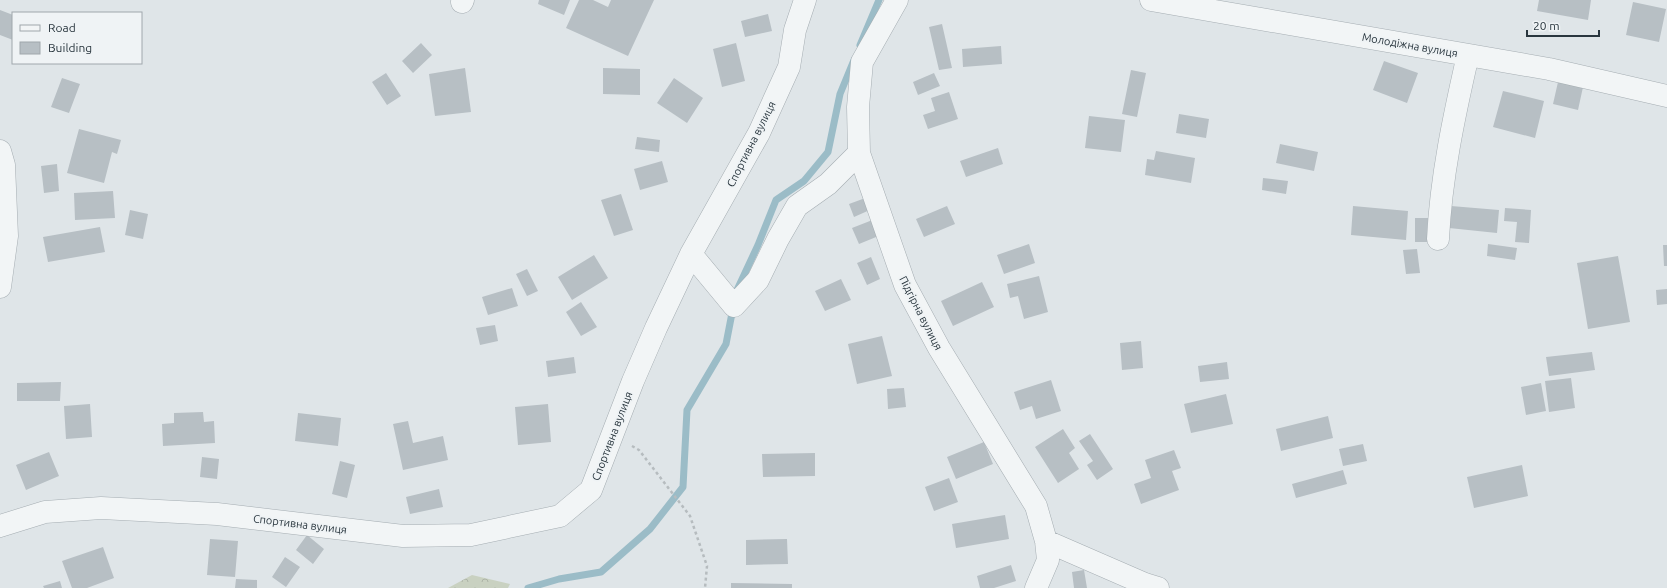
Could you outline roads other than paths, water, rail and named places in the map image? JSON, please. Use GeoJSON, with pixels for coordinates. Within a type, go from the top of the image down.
{"type":"FeatureCollection","features":[{"type":"Feature","properties":{"kind":"street","name":"Спортивна вулиця"},"geometry":{"type":"LineString","coordinates":[[786,0],[794,30]]}},
{"type":"Feature","properties":{"kind":"street","name":"Спортивна вулиця"},"geometry":{"type":"LineString","coordinates":[[0,526],[45,512],[101,508],[217,514],[403,536],[471,535],[560,516],[591,490],[644,354],[692,254],[759,133],[789,66],[794,30],[804,0]]}},
{"type":"Feature","properties":{"kind":"street","name":"Підгірна вулиця"},"geometry":{"type":"LineString","coordinates":[[897,0],[862,62],[858,107],[859,153],[905,285],[938,348],[1036,506],[1046,541],[1048,560],[1036,588]]}},
{"type":"Feature","properties":{"kind":"street","name":"Молодіжна вулиця"},"geometry":{"type":"LineString","coordinates":[[1151,0],[1549,69],[1667,96]]}},
{"type":"Feature","properties":{"kind":"street"},"geometry":{"type":"LineString","coordinates":[[1438,239],[1439,212],[1453,120],[1468,55]]}},
{"type":"Feature","properties":{"kind":"street"},"geometry":{"type":"LineString","coordinates":[[0,151],[4,165],[8,236],[0,287]]}},
{"type":"Feature","properties":{"kind":"street"},"geometry":{"type":"LineString","coordinates":[[692,254],[734,306],[758,280],[778,238],[797,206],[828,184],[859,153]]}},
{"type":"Feature","properties":{"kind":"street"},"geometry":{"type":"LineString","coordinates":[[1046,541],[1144,584],[1158,588]]}},
{"type":"Feature","properties":{"kind":"waterway"},"geometry":{"type":"LineString","coordinates":[[860,45],[879,0]]}},
{"type":"Feature","properties":{"kind":"waterway"},"geometry":{"type":"LineString","coordinates":[[737,290],[758,245],[776,200],[804,181],[828,152],[840,94],[854,60]]}},
{"type":"Feature","properties":{"kind":"waterway"},"geometry":{"type":"LineString","coordinates":[[528,588],[559,579],[601,572],[650,529],[683,487],[687,410],[726,344],[733,308]]}}]}
